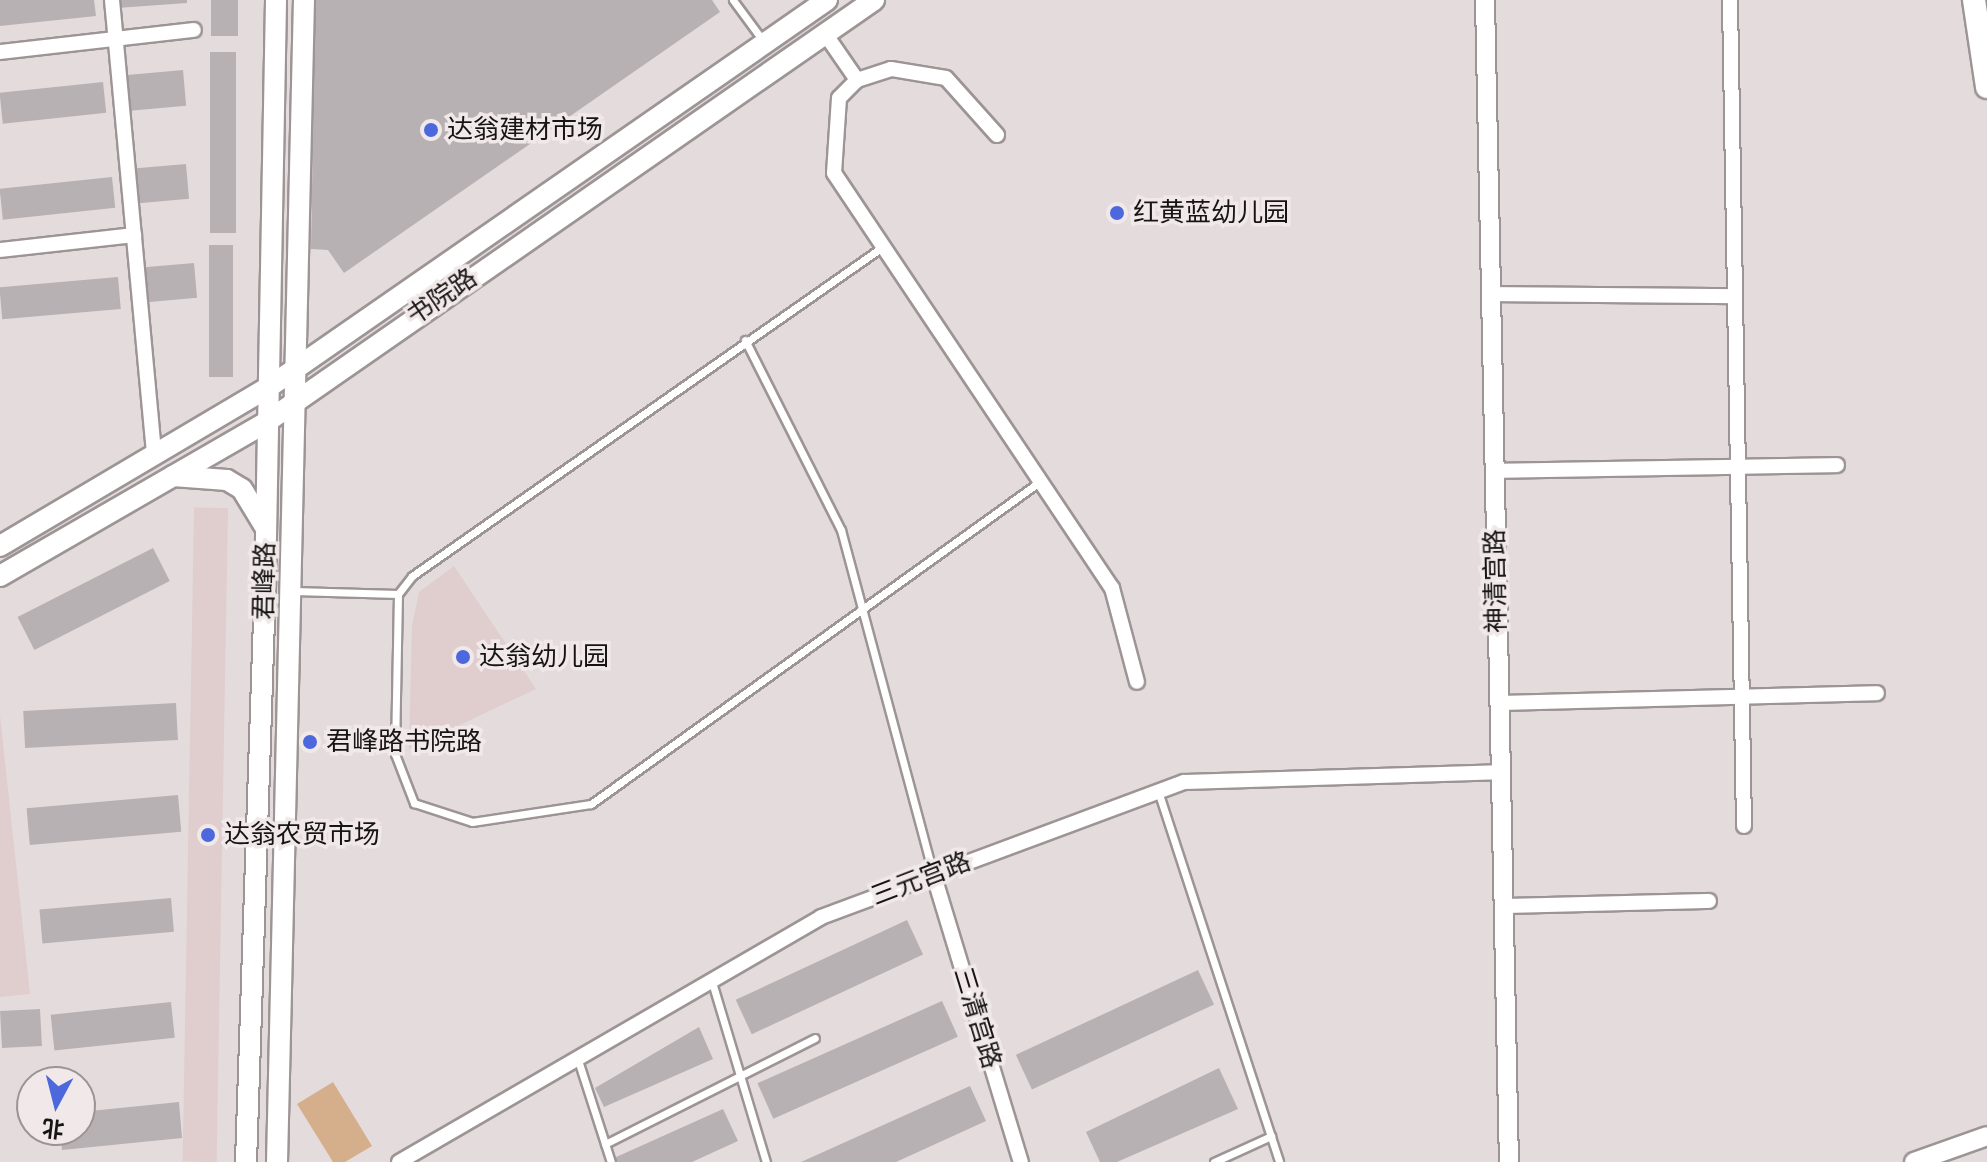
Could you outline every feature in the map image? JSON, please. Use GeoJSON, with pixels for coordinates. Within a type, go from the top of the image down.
{"type":"FeatureCollection","features":[{"type":"Feature","properties":{"kind":"main road","name":"君峰路"},"geometry":{"type":"LineString","coordinates":[[246,1162],[266,530],[276,0]]}},
{"type":"Feature","properties":{"kind":"main road","name":"君峰路"},"geometry":{"type":"LineString","coordinates":[[277,1162],[294,591],[304,0]]}},
{"type":"Feature","properties":{"kind":"main road","name":"书院路"},"geometry":{"type":"LineString","coordinates":[[0,546],[269,387],[298,363],[827,0]]}},
{"type":"Feature","properties":{"kind":"main road","name":"书院路"},"geometry":{"type":"LineString","coordinates":[[0,576],[268,421],[874,0]]}},
{"type":"Feature","properties":{"kind":"main road"},"geometry":{"type":"LineString","coordinates":[[1974,0],[1987,87]]}},
{"type":"Feature","properties":{"kind":"main road"},"geometry":{"type":"LineString","coordinates":[[173,476],[227,480],[254,504],[266,530]]}},
{"type":"Feature","properties":{"kind":"street"},"geometry":{"type":"LineString","coordinates":[[112,0],[154,455]]}},
{"type":"Feature","properties":{"kind":"street","name":"神清宫路"},"geometry":{"type":"LineString","coordinates":[[1485,0],[1509,1162]]}},
{"type":"Feature","properties":{"kind":"street"},"geometry":{"type":"LineString","coordinates":[[1730,0],[1744,826]]}},
{"type":"Feature","properties":{"kind":"street"},"geometry":{"type":"LineString","coordinates":[[0,52],[194,30]]}},
{"type":"Feature","properties":{"kind":"street"},"geometry":{"type":"LineString","coordinates":[[826,35],[857,80]]}},
{"type":"Feature","properties":{"kind":"street"},"geometry":{"type":"LineString","coordinates":[[997,135],[946,78],[891,69],[857,80],[839,98],[834,173],[881,248],[1043,479],[1112,588],[1137,682]]}},
{"type":"Feature","properties":{"kind":"street"},"geometry":{"type":"LineString","coordinates":[[0,250],[134,235]]}},
{"type":"Feature","properties":{"kind":"street"},"geometry":{"type":"LineString","coordinates":[[1491,294],[1735,296]]}},
{"type":"Feature","properties":{"kind":"street"},"geometry":{"type":"LineString","coordinates":[[1494,471],[1837,465]]}},
{"type":"Feature","properties":{"kind":"street"},"geometry":{"type":"LineString","coordinates":[[1498,703],[1877,693]]}},
{"type":"Feature","properties":{"kind":"street","name":"三元宫路"},"geometry":{"type":"LineString","coordinates":[[399,1162],[821,917],[1158,791],[1184,782],[1499,772]]}},
{"type":"Feature","properties":{"kind":"street","name":"三清宫路"},"geometry":{"type":"LineString","coordinates":[[933,873],[1021,1162]]}},
{"type":"Feature","properties":{"kind":"street"},"geometry":{"type":"LineString","coordinates":[[1503,906],[1709,901]]}},
{"type":"Feature","properties":{"kind":"street"},"geometry":{"type":"LineString","coordinates":[[1914,1162],[1987,1136]]}},
{"type":"Feature","properties":{"kind":"lane"},"geometry":{"type":"LineString","coordinates":[[733,0],[765,43]]}},
{"type":"Feature","properties":{"kind":"lane"},"geometry":{"type":"LineString","coordinates":[[881,248],[745,340],[412,576],[398,594],[397,764],[414,803],[472,822],[591,804],[1043,479]]}},
{"type":"Feature","properties":{"kind":"lane"},"geometry":{"type":"LineString","coordinates":[[745,340],[841,530],[933,873]]}},
{"type":"Feature","properties":{"kind":"lane"},"geometry":{"type":"LineString","coordinates":[[294,591],[398,594]]}},
{"type":"Feature","properties":{"kind":"lane"},"geometry":{"type":"LineString","coordinates":[[1158,791],[1279,1162]]}},
{"type":"Feature","properties":{"kind":"lane"},"geometry":{"type":"LineString","coordinates":[[712,982],[766,1162]]}},
{"type":"Feature","properties":{"kind":"lane"},"geometry":{"type":"LineString","coordinates":[[605,1144],[741,1078],[750,1067],[815,1038]]}},
{"type":"Feature","properties":{"kind":"lane"},"geometry":{"type":"LineString","coordinates":[[578,1060],[611,1162]]}},
{"type":"Feature","properties":{"kind":"lane"},"geometry":{"type":"LineString","coordinates":[[1214,1162],[1271,1136]]}},
{"type":"Feature","properties":{"kind":"shaded area","name":"达翁农贸市场"},"geometry":{"type":"Polygon","coordinates":[[[194,507],[228,508],[217,1162],[183,1161],[194,507]]]}},
{"type":"Feature","properties":{"kind":"shaded area","name":"达翁幼儿园"},"geometry":{"type":"Polygon","coordinates":[[[454,566],[536,689],[409,749],[412,626],[419,592],[454,566]]]}},
{"type":"Feature","properties":{"kind":"shaded area"},"geometry":{"type":"Polygon","coordinates":[[[0,715],[30,994],[0,997],[0,715]]]}},
{"type":"Feature","properties":{"kind":"shaded area"},"geometry":{"type":"Polygon","coordinates":[[[333,1082],[372,1146],[345,1162],[333,1162],[297,1104],[333,1082]]]}},
{"type":"Feature","properties":{"kind":"building"},"geometry":{"type":"Polygon","coordinates":[[[0,0],[94,0],[96,16],[0,26],[0,0]]]}},
{"type":"Feature","properties":{"kind":"building"},"geometry":{"type":"Polygon","coordinates":[[[116,0],[187,0],[187,3],[117,8],[116,0]]]}},
{"type":"Feature","properties":{"kind":"building"},"geometry":{"type":"Polygon","coordinates":[[[211,0],[238,0],[238,36],[211,36],[211,0]]]}},
{"type":"Feature","properties":{"kind":"building","name":"达翁建材市场"},"geometry":{"type":"Polygon","coordinates":[[[315,0],[712,0],[720,12],[344,273],[328,250],[311,249],[315,0]]]}},
{"type":"Feature","properties":{"kind":"building"},"geometry":{"type":"Polygon","coordinates":[[[210,52],[236,52],[236,233],[210,233],[210,52]]]}},
{"type":"Feature","properties":{"kind":"building"},"geometry":{"type":"Polygon","coordinates":[[[183,70],[186,106],[127,111],[124,75],[183,70]]]}},
{"type":"Feature","properties":{"kind":"building"},"geometry":{"type":"Polygon","coordinates":[[[103,82],[106,113],[3,124],[0,93],[103,82]]]}},
{"type":"Feature","properties":{"kind":"building"},"geometry":{"type":"Polygon","coordinates":[[[186,164],[189,199],[136,203],[133,169],[186,164]]]}},
{"type":"Feature","properties":{"kind":"building"},"geometry":{"type":"Polygon","coordinates":[[[112,177],[115,208],[3,220],[0,189],[112,177]]]}},
{"type":"Feature","properties":{"kind":"building"},"geometry":{"type":"Polygon","coordinates":[[[209,245],[233,245],[233,377],[209,377],[209,245]]]}},
{"type":"Feature","properties":{"kind":"building"},"geometry":{"type":"Polygon","coordinates":[[[194,263],[197,298],[144,302],[141,268],[194,263]]]}},
{"type":"Feature","properties":{"kind":"building"},"geometry":{"type":"Polygon","coordinates":[[[118,277],[121,309],[2,319],[0,287],[118,277]]]}},
{"type":"Feature","properties":{"kind":"building"},"geometry":{"type":"Polygon","coordinates":[[[153,548],[170,581],[34,650],[18,617],[153,548]]]}},
{"type":"Feature","properties":{"kind":"building"},"geometry":{"type":"Polygon","coordinates":[[[176,703],[178,740],[25,748],[23,711],[176,703]]]}},
{"type":"Feature","properties":{"kind":"building"},"geometry":{"type":"Polygon","coordinates":[[[178,795],[181,832],[30,845],[27,808],[178,795]]]}},
{"type":"Feature","properties":{"kind":"building"},"geometry":{"type":"Polygon","coordinates":[[[171,898],[174,932],[42,943],[40,910],[171,898]]]}},
{"type":"Feature","properties":{"kind":"building"},"geometry":{"type":"Polygon","coordinates":[[[907,920],[923,954],[752,1034],[736,1000],[907,920]]]}},
{"type":"Feature","properties":{"kind":"building"},"geometry":{"type":"Polygon","coordinates":[[[1198,970],[1214,1004],[1032,1089],[1016,1055],[1198,970]]]}},
{"type":"Feature","properties":{"kind":"building"},"geometry":{"type":"Polygon","coordinates":[[[942,1001],[958,1037],[773,1119],[757,1083],[942,1001]]]}},
{"type":"Feature","properties":{"kind":"building"},"geometry":{"type":"Polygon","coordinates":[[[171,1002],[175,1038],[54,1050],[51,1015],[171,1002]]]}},
{"type":"Feature","properties":{"kind":"building"},"geometry":{"type":"Polygon","coordinates":[[[40,1009],[42,1046],[2,1048],[0,1011],[40,1009]]]}},
{"type":"Feature","properties":{"kind":"building"},"geometry":{"type":"Polygon","coordinates":[[[699,1027],[713,1059],[604,1107],[595,1088],[699,1027]]]}},
{"type":"Feature","properties":{"kind":"building"},"geometry":{"type":"Polygon","coordinates":[[[1219,1068],[1238,1109],[1117,1162],[1100,1162],[1086,1132],[1219,1068]]]}},
{"type":"Feature","properties":{"kind":"building"},"geometry":{"type":"Polygon","coordinates":[[[970,1086],[986,1121],[896,1162],[801,1162],[970,1086]]]}},
{"type":"Feature","properties":{"kind":"building"},"geometry":{"type":"Polygon","coordinates":[[[179,1102],[182,1138],[62,1150],[62,1146],[96,1146],[96,1110],[179,1102]]]}},
{"type":"Feature","properties":{"kind":"building"},"geometry":{"type":"Polygon","coordinates":[[[723,1109],[738,1141],[692,1162],[616,1162],[614,1158],[723,1109]]]}},
{"type":"Feature","properties":{"kind":"place","name":"达翁建材市场"},"geometry":{"type":"Point","coordinates":[431,130]}},
{"type":"Feature","properties":{"kind":"place","name":"红黄蓝幼儿园"},"geometry":{"type":"Point","coordinates":[1117,213]}},
{"type":"Feature","properties":{"kind":"place","name":"达翁幼儿园"},"geometry":{"type":"Point","coordinates":[463,657]}},
{"type":"Feature","properties":{"kind":"place","name":"君峰路书院路"},"geometry":{"type":"Point","coordinates":[310,742]}},
{"type":"Feature","properties":{"kind":"place","name":"达翁农贸市场"},"geometry":{"type":"Point","coordinates":[208,835]}}]}
